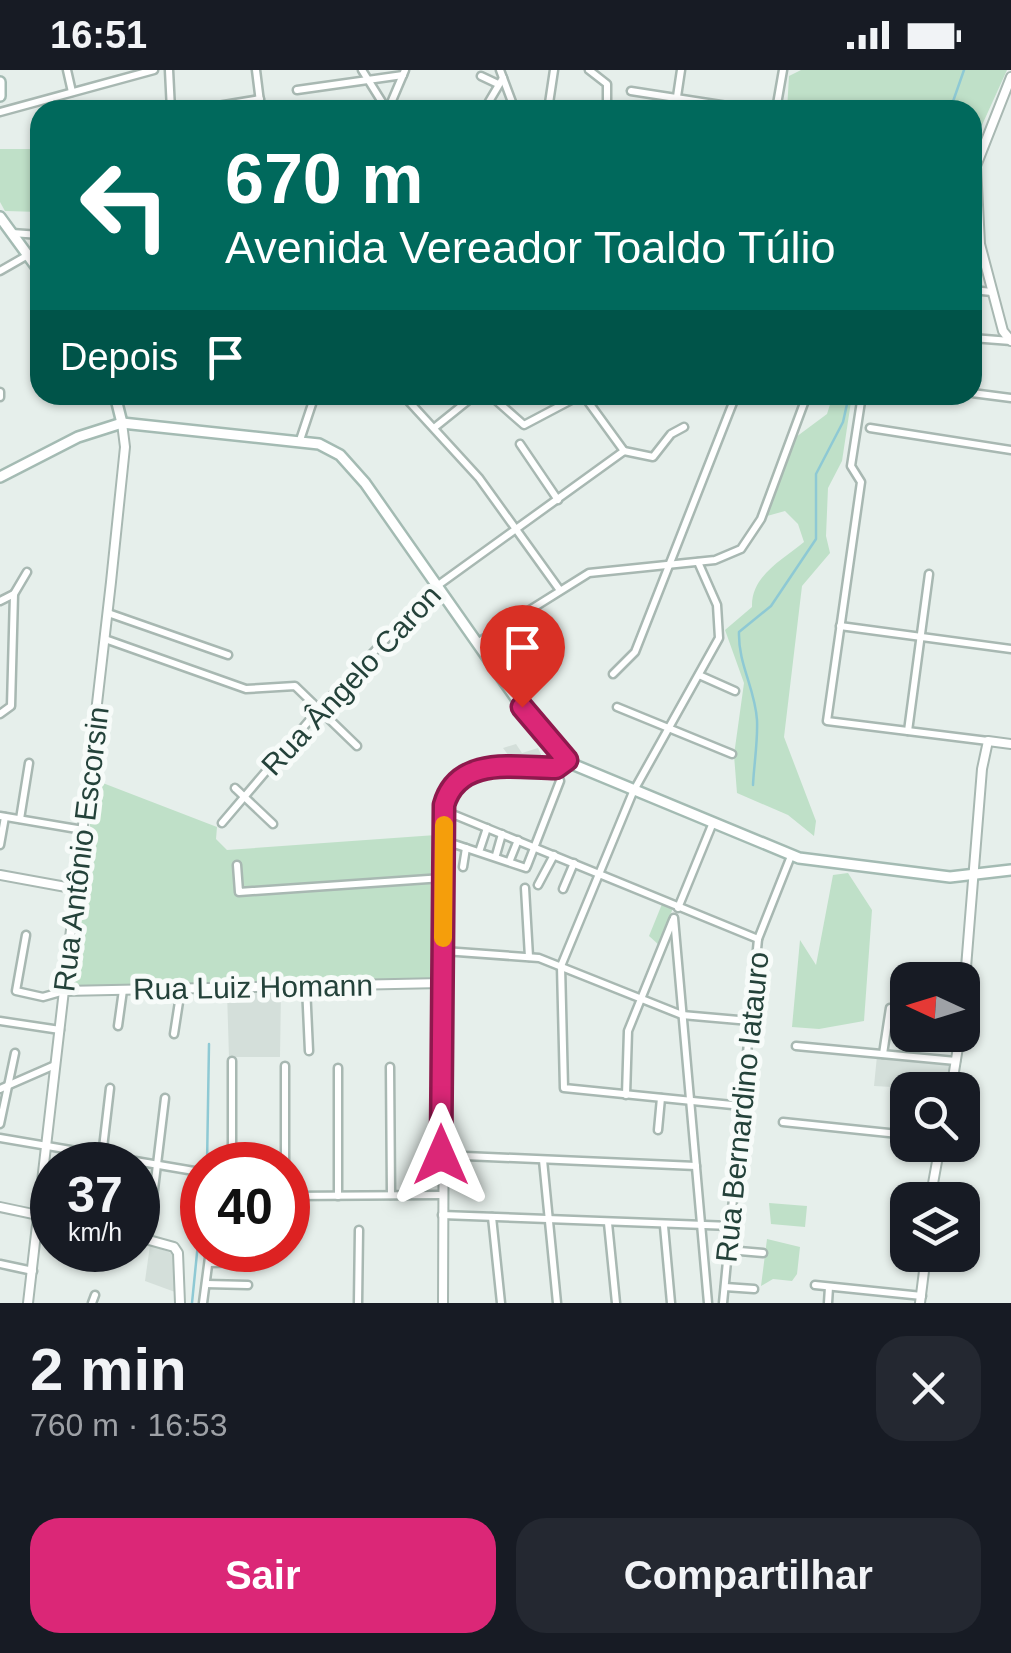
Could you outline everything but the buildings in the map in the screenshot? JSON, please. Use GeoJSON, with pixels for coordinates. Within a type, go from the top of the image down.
{"type":"FeatureCollection","features":[{"type":"Feature","properties":{"kind":"main road"},"geometry":{"type":"LineString","coordinates":[[0,82],[0,96]]}},
{"type":"Feature","properties":{"kind":"main road"},"geometry":{"type":"LineString","coordinates":[[0,216],[30,258]]}},
{"type":"Feature","properties":{"kind":"main road","name":"Rua Antônio Escorsin"},"geometry":{"type":"LineString","coordinates":[[118,405],[122,423]]}},
{"type":"Feature","properties":{"kind":"main road"},"geometry":{"type":"LineString","coordinates":[[0,477],[78,437],[122,423],[300,440],[340,455],[355,470],[477,643],[565,759],[633,792],[791,856],[971,877],[1011,870]]}},
{"type":"Feature","properties":{"kind":"street"},"geometry":{"type":"LineString","coordinates":[[67,70],[72,92]]}},
{"type":"Feature","properties":{"kind":"street"},"geometry":{"type":"LineString","coordinates":[[43,100],[154,70]]}},
{"type":"Feature","properties":{"kind":"street"},"geometry":{"type":"LineString","coordinates":[[169,70],[170,100]]}},
{"type":"Feature","properties":{"kind":"street"},"geometry":{"type":"LineString","coordinates":[[254,100],[260,99],[256,70]]}},
{"type":"Feature","properties":{"kind":"street"},"geometry":{"type":"LineString","coordinates":[[362,70],[382,100]]}},
{"type":"Feature","properties":{"kind":"street"},"geometry":{"type":"LineString","coordinates":[[550,100],[554,70]]}},
{"type":"Feature","properties":{"kind":"street"},"geometry":{"type":"LineString","coordinates":[[589,70],[606,84],[607,100]]}},
{"type":"Feature","properties":{"kind":"street"},"geometry":{"type":"LineString","coordinates":[[677,98],[681,70]]}},
{"type":"Feature","properties":{"kind":"street"},"geometry":{"type":"LineString","coordinates":[[778,100],[782,70]]}},
{"type":"Feature","properties":{"kind":"street"},"geometry":{"type":"LineString","coordinates":[[297,90],[404,72]]}},
{"type":"Feature","properties":{"kind":"street"},"geometry":{"type":"LineString","coordinates":[[392,100],[404,72]]}},
{"type":"Feature","properties":{"kind":"street"},"geometry":{"type":"LineString","coordinates":[[481,76],[501,77],[489,100]]}},
{"type":"Feature","properties":{"kind":"street"},"geometry":{"type":"LineString","coordinates":[[982,139],[1011,77]]}},
{"type":"Feature","properties":{"kind":"street"},"geometry":{"type":"LineString","coordinates":[[631,91],[690,100]]}},
{"type":"Feature","properties":{"kind":"street"},"geometry":{"type":"LineString","coordinates":[[0,112],[30,104]]}},
{"type":"Feature","properties":{"kind":"street"},"geometry":{"type":"LineString","coordinates":[[12,233],[30,234]]}},
{"type":"Feature","properties":{"kind":"street"},"geometry":{"type":"LineString","coordinates":[[0,271],[28,255]]}},
{"type":"Feature","properties":{"kind":"street"},"geometry":{"type":"LineString","coordinates":[[982,262],[1004,334],[1011,341]]}},
{"type":"Feature","properties":{"kind":"street"},"geometry":{"type":"LineString","coordinates":[[982,291],[992,292]]}},
{"type":"Feature","properties":{"kind":"street"},"geometry":{"type":"LineString","coordinates":[[982,339],[1011,341]]}},
{"type":"Feature","properties":{"kind":"street"},"geometry":{"type":"LineString","coordinates":[[982,394],[1011,398]]}},
{"type":"Feature","properties":{"kind":"street"},"geometry":{"type":"LineString","coordinates":[[300,440],[312,405]]}},
{"type":"Feature","properties":{"kind":"street"},"geometry":{"type":"LineString","coordinates":[[413,405],[516,529],[559,589]]}},
{"type":"Feature","properties":{"kind":"street"},"geometry":{"type":"LineString","coordinates":[[434,428],[463,405]]}},
{"type":"Feature","properties":{"kind":"street"},"geometry":{"type":"LineString","coordinates":[[499,405],[518,425],[529,425],[559,405]]}},
{"type":"Feature","properties":{"kind":"street"},"geometry":{"type":"LineString","coordinates":[[591,405],[624,451]]}},
{"type":"Feature","properties":{"kind":"street"},"geometry":{"type":"LineString","coordinates":[[614,674],[636,648],[730,405]]}},
{"type":"Feature","properties":{"kind":"street"},"geometry":{"type":"LineString","coordinates":[[477,643],[559,589],[598,570],[698,562],[735,553],[752,536],[803,405]]}},
{"type":"Feature","properties":{"kind":"street"},"geometry":{"type":"LineString","coordinates":[[860,405],[851,466],[861,482],[826,721],[1011,744]]}},
{"type":"Feature","properties":{"kind":"street","name":"Rua Antônio Escorsin"},"geometry":{"type":"LineString","coordinates":[[47,1142],[108,614],[125,447],[122,423]]}},
{"type":"Feature","properties":{"kind":"street","name":"Rua Ângelo Caron"},"geometry":{"type":"LineString","coordinates":[[222,823],[319,709],[437,586],[624,451],[652,457],[671,434],[684,427]]}},
{"type":"Feature","properties":{"kind":"street"},"geometry":{"type":"LineString","coordinates":[[870,428],[1011,450]]}},
{"type":"Feature","properties":{"kind":"street"},"geometry":{"type":"LineString","coordinates":[[520,444],[558,500]]}},
{"type":"Feature","properties":{"kind":"street"},"geometry":{"type":"LineString","coordinates":[[698,562],[720,622],[716,645],[633,792],[561,966],[564,1088],[742,1106]]}},
{"type":"Feature","properties":{"kind":"street"},"geometry":{"type":"LineString","coordinates":[[0,714],[11,706],[14,594],[28,572]]}},
{"type":"Feature","properties":{"kind":"street"},"geometry":{"type":"LineString","coordinates":[[908,731],[929,574]]}},
{"type":"Feature","properties":{"kind":"street"},"geometry":{"type":"LineString","coordinates":[[0,601],[14,594]]}},
{"type":"Feature","properties":{"kind":"street"},"geometry":{"type":"LineString","coordinates":[[108,614],[228,654]]}},
{"type":"Feature","properties":{"kind":"street"},"geometry":{"type":"LineString","coordinates":[[840,626],[1011,649]]}},
{"type":"Feature","properties":{"kind":"street"},"geometry":{"type":"LineString","coordinates":[[105,638],[246,688],[287,684],[357,746]]}},
{"type":"Feature","properties":{"kind":"street"},"geometry":{"type":"LineString","coordinates":[[699,675],[736,691]]}},
{"type":"Feature","properties":{"kind":"street"},"geometry":{"type":"LineString","coordinates":[[616,707],[732,754]]}},
{"type":"Feature","properties":{"kind":"street"},"geometry":{"type":"LineString","coordinates":[[966,962],[971,877],[988,741]]}},
{"type":"Feature","properties":{"kind":"street"},"geometry":{"type":"LineString","coordinates":[[443,1303],[440,1215],[444,810],[449,790],[466,773],[551,768],[565,759]]}},
{"type":"Feature","properties":{"kind":"street"},"geometry":{"type":"LineString","coordinates":[[20,819],[28,763]]}},
{"type":"Feature","properties":{"kind":"street"},"geometry":{"type":"LineString","coordinates":[[444,840],[526,867],[560,781],[551,768]]}},
{"type":"Feature","properties":{"kind":"street"},"geometry":{"type":"LineString","coordinates":[[235,788],[273,824]]}},
{"type":"Feature","properties":{"kind":"street"},"geometry":{"type":"LineString","coordinates":[[444,810],[758,939]]}},
{"type":"Feature","properties":{"kind":"street"},"geometry":{"type":"LineString","coordinates":[[0,845],[2,816],[83,830]]}},
{"type":"Feature","properties":{"kind":"street"},"geometry":{"type":"LineString","coordinates":[[626,1095],[627,1037],[712,825]]}},
{"type":"Feature","properties":{"kind":"street"},"geometry":{"type":"LineString","coordinates":[[480,849],[487,828]]}},
{"type":"Feature","properties":{"kind":"street"},"geometry":{"type":"LineString","coordinates":[[496,854],[502,834]]}},
{"type":"Feature","properties":{"kind":"street"},"geometry":{"type":"LineString","coordinates":[[510,860],[518,840]]}},
{"type":"Feature","properties":{"kind":"street"},"geometry":{"type":"LineString","coordinates":[[463,867],[466,848]]}},
{"type":"Feature","properties":{"kind":"street"},"geometry":{"type":"LineString","coordinates":[[538,885],[554,855]]}},
{"type":"Feature","properties":{"kind":"street","name":"Rua Bernardino Iatauro"},"geometry":{"type":"LineString","coordinates":[[723,1303],[758,939],[791,856]]}},
{"type":"Feature","properties":{"kind":"street"},"geometry":{"type":"LineString","coordinates":[[564,888],[574,863]]}},
{"type":"Feature","properties":{"kind":"street"},"geometry":{"type":"LineString","coordinates":[[237,865],[239,892],[443,878]]}},
{"type":"Feature","properties":{"kind":"street"},"geometry":{"type":"LineString","coordinates":[[0,875],[77,889]]}},
{"type":"Feature","properties":{"kind":"street"},"geometry":{"type":"LineString","coordinates":[[526,888],[529,957]]}},
{"type":"Feature","properties":{"kind":"street"},"geometry":{"type":"LineString","coordinates":[[674,918],[708,1303]]}},
{"type":"Feature","properties":{"kind":"street"},"geometry":{"type":"LineString","coordinates":[[26,934],[16,991],[43,997],[64,991]]}},
{"type":"Feature","properties":{"kind":"street"},"geometry":{"type":"LineString","coordinates":[[443,951],[529,957],[682,1015],[750,1022]]}},
{"type":"Feature","properties":{"kind":"street","name":"Rua Luiz Homann"},"geometry":{"type":"LineString","coordinates":[[64,991],[442,984]]}},
{"type":"Feature","properties":{"kind":"street"},"geometry":{"type":"LineString","coordinates":[[306,986],[309,1051]]}},
{"type":"Feature","properties":{"kind":"street"},"geometry":{"type":"LineString","coordinates":[[174,1034],[181,988]]}},
{"type":"Feature","properties":{"kind":"street"},"geometry":{"type":"LineString","coordinates":[[118,1026],[124,990]]}},
{"type":"Feature","properties":{"kind":"street"},"geometry":{"type":"LineString","coordinates":[[884,1054],[890,1008]]}},
{"type":"Feature","properties":{"kind":"street"},"geometry":{"type":"LineString","coordinates":[[0,1021],[60,1030]]}},
{"type":"Feature","properties":{"kind":"street"},"geometry":{"type":"LineString","coordinates":[[796,1046],[956,1060]]}},
{"type":"Feature","properties":{"kind":"street"},"geometry":{"type":"LineString","coordinates":[[0,1124],[3,1085],[15,1052]]}},
{"type":"Feature","properties":{"kind":"street"},"geometry":{"type":"LineString","coordinates":[[954,1072],[957,1052]]}},
{"type":"Feature","properties":{"kind":"street"},"geometry":{"type":"LineString","coordinates":[[232,1061],[232,1142]]}},
{"type":"Feature","properties":{"kind":"street"},"geometry":{"type":"LineString","coordinates":[[3,1085],[55,1065]]}},
{"type":"Feature","properties":{"kind":"street"},"geometry":{"type":"LineString","coordinates":[[285,1066],[285,1142]]}},
{"type":"Feature","properties":{"kind":"street"},"geometry":{"type":"LineString","coordinates":[[338,1068],[338,1196]]}},
{"type":"Feature","properties":{"kind":"street"},"geometry":{"type":"LineString","coordinates":[[390,1068],[391,1195]]}},
{"type":"Feature","properties":{"kind":"street"},"geometry":{"type":"LineString","coordinates":[[104,1142],[110,1088]]}},
{"type":"Feature","properties":{"kind":"street"},"geometry":{"type":"LineString","coordinates":[[160,1146],[165,1098]]}},
{"type":"Feature","properties":{"kind":"street"},"geometry":{"type":"LineString","coordinates":[[658,1130],[660,1098]]}},
{"type":"Feature","properties":{"kind":"street"},"geometry":{"type":"LineString","coordinates":[[783,1122],[890,1133]]}},
{"type":"Feature","properties":{"kind":"street"},"geometry":{"type":"LineString","coordinates":[[0,1138],[30,1144]]}},
{"type":"Feature","properties":{"kind":"street"},"geometry":{"type":"LineString","coordinates":[[441,1155],[696,1166]]}},
{"type":"Feature","properties":{"kind":"street"},"geometry":{"type":"LineString","coordinates":[[543,1160],[558,1303]]}},
{"type":"Feature","properties":{"kind":"street"},"geometry":{"type":"LineString","coordinates":[[310,1196],[441,1195]]}},
{"type":"Feature","properties":{"kind":"street"},"geometry":{"type":"LineString","coordinates":[[0,1207],[30,1214]]}},
{"type":"Feature","properties":{"kind":"street"},"geometry":{"type":"LineString","coordinates":[[440,1215],[730,1226]]}},
{"type":"Feature","properties":{"kind":"street"},"geometry":{"type":"LineString","coordinates":[[492,1217],[501,1303]]}},
{"type":"Feature","properties":{"kind":"street"},"geometry":{"type":"LineString","coordinates":[[608,1223],[616,1303]]}},
{"type":"Feature","properties":{"kind":"street"},"geometry":{"type":"LineString","coordinates":[[664,1226],[671,1303]]}},
{"type":"Feature","properties":{"kind":"street"},"geometry":{"type":"LineString","coordinates":[[358,1303],[359,1230]]}},
{"type":"Feature","properties":{"kind":"street"},"geometry":{"type":"LineString","coordinates":[[160,1243],[174,1247],[180,1261],[180,1303]]}},
{"type":"Feature","properties":{"kind":"street"},"geometry":{"type":"LineString","coordinates":[[728,1250],[763,1253]]}},
{"type":"Feature","properties":{"kind":"street"},"geometry":{"type":"LineString","coordinates":[[0,1264],[30,1270]]}},
{"type":"Feature","properties":{"kind":"street","name":"Rua Antônio Escorsin"},"geometry":{"type":"LineString","coordinates":[[28,1303],[33,1272]]}},
{"type":"Feature","properties":{"kind":"street"},"geometry":{"type":"LineString","coordinates":[[203,1303],[208,1272]]}},
{"type":"Feature","properties":{"kind":"street"},"geometry":{"type":"LineString","coordinates":[[815,1285],[921,1299],[924,1272]]}},
{"type":"Feature","properties":{"kind":"street"},"geometry":{"type":"LineString","coordinates":[[206,1284],[248,1284]]}},
{"type":"Feature","properties":{"kind":"street"},"geometry":{"type":"LineString","coordinates":[[725,1287],[754,1289]]}},
{"type":"Feature","properties":{"kind":"street"},"geometry":{"type":"LineString","coordinates":[[828,1303],[830,1287]]}},
{"type":"Feature","properties":{"kind":"street"},"geometry":{"type":"LineString","coordinates":[[862,1303],[863,1290]]}},
{"type":"Feature","properties":{"kind":"shaded area"},"geometry":{"type":"Polygon","coordinates":[[[516,744],[522,753],[538,748],[544,761],[514,763],[503,748],[516,744]]]}},
{"type":"Feature","properties":{"kind":"shaded area"},"geometry":{"type":"Polygon","coordinates":[[[281,991],[280,1057],[229,1057],[227,992],[281,991]]]}},
{"type":"Feature","properties":{"kind":"shaded area"},"geometry":{"type":"Polygon","coordinates":[[[877,1056],[950,1062],[949,1072],[890,1072],[890,1087],[874,1086],[877,1056]]]}},
{"type":"Feature","properties":{"kind":"shaded area"},"geometry":{"type":"Polygon","coordinates":[[[160,1249],[177,1255],[175,1292],[145,1281],[146,1272],[160,1272],[160,1249]]]}},
{"type":"Feature","properties":{"kind":"green space"},"geometry":{"type":"Polygon","coordinates":[[[801,70],[1007,70],[982,125],[982,100],[788,100],[789,76],[801,70]]]}},
{"type":"Feature","properties":{"kind":"green space"},"geometry":{"type":"Polygon","coordinates":[[[0,149],[30,149],[30,212],[5,211],[0,202],[0,149]]]}},
{"type":"Feature","properties":{"kind":"green space"},"geometry":{"type":"Polygon","coordinates":[[[830,405],[850,405],[842,461],[828,488],[826,536],[830,553],[802,586],[784,737],[816,821],[814,836],[788,815],[737,793],[734,755],[744,683],[725,630],[752,607],[762,578],[804,542],[798,524],[785,511],[767,516],[796,437],[827,414],[830,405]]]}},
{"type":"Feature","properties":{"kind":"green space"},"geometry":{"type":"Polygon","coordinates":[[[95,780],[217,827],[216,839],[227,850],[436,835],[437,981],[72,986],[95,780]]]}},
{"type":"Feature","properties":{"kind":"green space"},"geometry":{"type":"Polygon","coordinates":[[[848,873],[872,910],[864,1021],[819,1029],[792,1027],[800,940],[816,965],[833,875],[848,873]]]}},
{"type":"Feature","properties":{"kind":"green space"},"geometry":{"type":"Polygon","coordinates":[[[662,904],[673,908],[659,945],[649,936],[662,904]]]}},
{"type":"Feature","properties":{"kind":"green space"},"geometry":{"type":"Polygon","coordinates":[[[769,1203],[807,1206],[805,1227],[771,1224],[769,1203]]]}},
{"type":"Feature","properties":{"kind":"green space"},"geometry":{"type":"Polygon","coordinates":[[[767,1239],[800,1247],[797,1274],[792,1281],[773,1279],[761,1286],[767,1239]]]}},
{"type":"Feature","properties":{"kind":"waterway"},"geometry":{"type":"LineString","coordinates":[[954,100],[964,70]]}},
{"type":"Feature","properties":{"kind":"waterway"},"geometry":{"type":"LineString","coordinates":[[753,785],[757,720],[739,632],[771,606],[816,539],[816,474],[843,422],[847,405]]}},
{"type":"Feature","properties":{"kind":"waterway"},"geometry":{"type":"LineString","coordinates":[[207,1142],[209,1044]]}},
{"type":"Feature","properties":{"kind":"waterway"},"geometry":{"type":"LineString","coordinates":[[192,1303],[195,1272]]}},
{"type":"Feature","properties":{"kind":"slow traffic"},"geometry":{"type":"LineString","coordinates":[[443,938],[444,825]]}},
{"type":"Feature","properties":{"kind":"route"},"geometry":{"type":"LineString","coordinates":[[441,1155],[444,805],[456,780],[472,771],[556,768],[567,760],[556,752],[522,707]]}}]}
